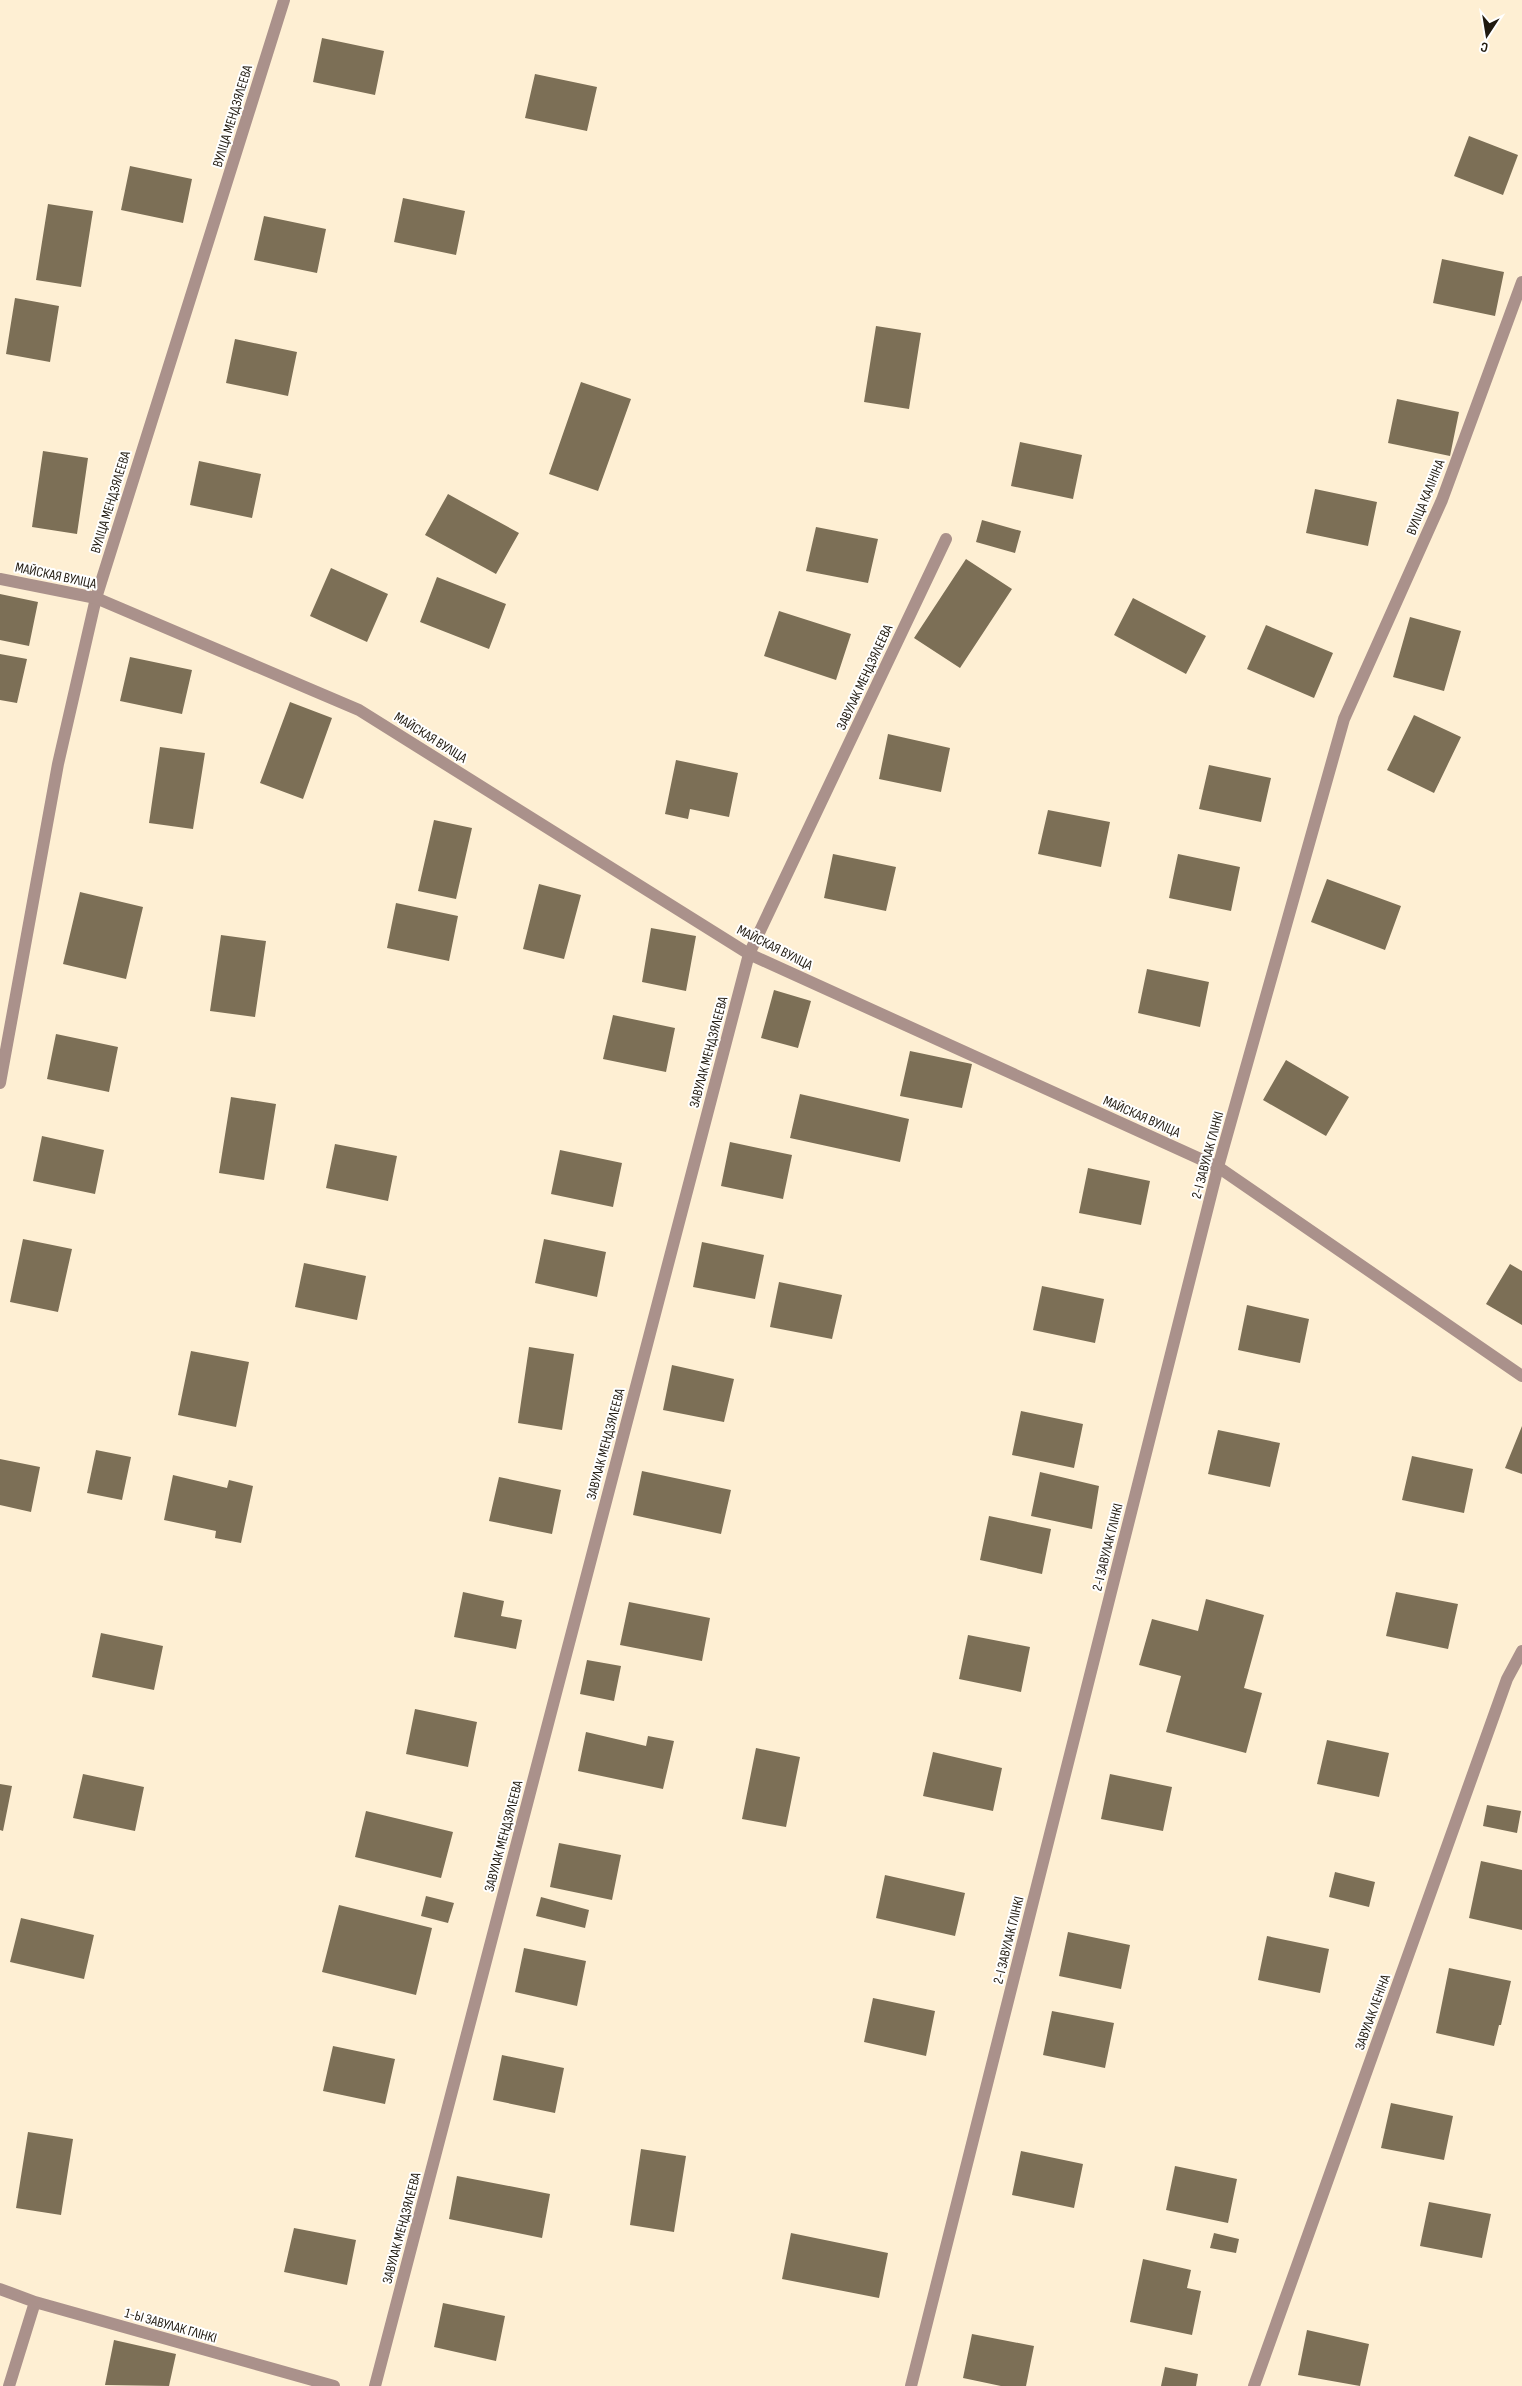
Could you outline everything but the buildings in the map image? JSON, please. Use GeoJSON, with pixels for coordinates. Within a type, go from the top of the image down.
{"type":"FeatureCollection","features":[{"type":"Feature","properties":{"kind":"street","name":"ВУЛІЦА МЕНДЗЯЛЕЕВА"},"geometry":{"type":"LineString","coordinates":[[0,1084],[58,764],[96,598],[284,0]]}},
{"type":"Feature","properties":{"kind":"street","name":"ВУЛІЦА КАЛІНІНА"},"geometry":{"type":"LineString","coordinates":[[1344,719],[1442,500],[1522,282]]}},
{"type":"Feature","properties":{"kind":"street","name":"ЗАВУЛАК МЕНДЗЯЛЕЕВА"},"geometry":{"type":"LineString","coordinates":[[375,2386],[749,954],[946,539]]}},
{"type":"Feature","properties":{"kind":"street","name":"МАЙСКАЯ ВУЛІЦА"},"geometry":{"type":"LineString","coordinates":[[0,579],[96,598],[359,710],[749,954],[1218,1167],[1522,1376]]}},
{"type":"Feature","properties":{"kind":"street","name":"2-І ЗАВУЛАК ГЛІНКІ"},"geometry":{"type":"LineString","coordinates":[[910,2386],[1218,1167],[1344,719]]}},
{"type":"Feature","properties":{"kind":"street","name":"ЗАВУЛАК ЛЕНІНА"},"geometry":{"type":"LineString","coordinates":[[1254,2386],[1507,1679],[1522,1651]]}},
{"type":"Feature","properties":{"kind":"street","name":"1-Ы ЗАВУЛАК ГЛІНКІ"},"geometry":{"type":"LineString","coordinates":[[0,2289],[36,2302],[334,2386]]}},
{"type":"Feature","properties":{"kind":"street"},"geometry":{"type":"LineString","coordinates":[[9,2386],[36,2302]]}}]}
